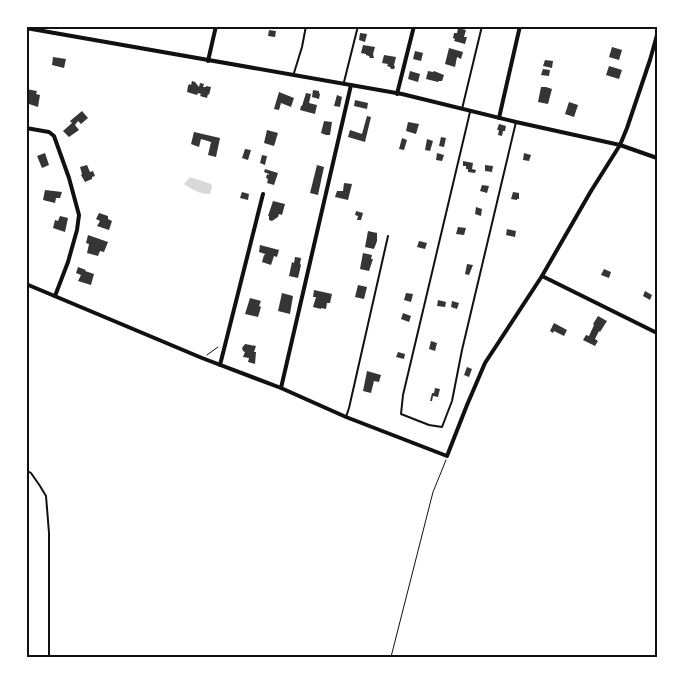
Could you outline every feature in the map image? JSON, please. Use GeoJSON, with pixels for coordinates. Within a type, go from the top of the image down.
{"type":"FeatureCollection","features":[{"type":"Feature","properties":{"kind":"street"},"geometry":{"type":"LineString","coordinates":[[208,61],[216,26]]}},
{"type":"Feature","properties":{"kind":"street"},"geometry":{"type":"LineString","coordinates":[[397,94],[414,26]]}},
{"type":"Feature","properties":{"kind":"street"},"geometry":{"type":"LineString","coordinates":[[499,118],[520,26]]}},
{"type":"Feature","properties":{"kind":"street"},"geometry":{"type":"LineString","coordinates":[[558,26],[567,26]]}},
{"type":"Feature","properties":{"kind":"street"},"geometry":{"type":"LineString","coordinates":[[26,28],[397,94],[620,145],[657,158]]}},
{"type":"Feature","properties":{"kind":"street"},"geometry":{"type":"LineString","coordinates":[[26,284],[202,358],[281,388],[346,417],[447,456],[486,364],[542,276],[620,145],[657,35]]}},
{"type":"Feature","properties":{"kind":"street"},"geometry":{"type":"LineString","coordinates":[[281,388],[351,85]]}},
{"type":"Feature","properties":{"kind":"street"},"geometry":{"type":"LineString","coordinates":[[26,128],[49,132],[54,136],[78,210],[79,221],[75,236],[68,262],[55,296]]}},
{"type":"Feature","properties":{"kind":"street"},"geometry":{"type":"LineString","coordinates":[[220,365],[263,194]]}},
{"type":"Feature","properties":{"kind":"street"},"geometry":{"type":"LineString","coordinates":[[542,276],[657,333]]}},
{"type":"Feature","properties":{"kind":"lane"},"geometry":{"type":"LineString","coordinates":[[294,76],[306,26]]}},
{"type":"Feature","properties":{"kind":"lane"},"geometry":{"type":"LineString","coordinates":[[344,84],[358,26]]}},
{"type":"Feature","properties":{"kind":"lane"},"geometry":{"type":"LineString","coordinates":[[462,109],[482,26]]}},
{"type":"Feature","properties":{"kind":"lane"},"geometry":{"type":"LineString","coordinates":[[470,111],[403,395],[401,414],[429,425],[442,427],[452,402],[516,122]]}},
{"type":"Feature","properties":{"kind":"lane"},"geometry":{"type":"LineString","coordinates":[[346,417],[350,408],[388,236]]}},
{"type":"Feature","properties":{"kind":"lane"},"geometry":{"type":"LineString","coordinates":[[26,470],[31,473],[46,496],[49,533],[49,657]]}},
{"type":"Feature","properties":{"kind":"path"},"geometry":{"type":"LineString","coordinates":[[202,358],[225,342]]}},
{"type":"Feature","properties":{"kind":"path"},"geometry":{"type":"LineString","coordinates":[[392,657],[433,492],[447,456]]}},
{"type":"Feature","properties":{"kind":"shaded area"},"geometry":{"type":"Polygon","coordinates":[[[190,177],[211,184],[210,194],[200,193],[184,184],[190,177]]]}},
{"type":"Feature","properties":{"kind":"building"},"geometry":{"type":"Polygon","coordinates":[[[458,28],[466,30],[465,44],[454,41],[454,33],[457,33],[458,28]]]}},
{"type":"Feature","properties":{"kind":"building"},"geometry":{"type":"Polygon","coordinates":[[[269,30],[276,31],[275,37],[268,36],[269,30]]]}},
{"type":"Feature","properties":{"kind":"building"},"geometry":{"type":"Polygon","coordinates":[[[360,33],[367,34],[365,42],[359,40],[360,33]]]}},
{"type":"Feature","properties":{"kind":"building"},"geometry":{"type":"Polygon","coordinates":[[[363,45],[375,47],[374,58],[361,53],[363,45]]]}},
{"type":"Feature","properties":{"kind":"building"},"geometry":{"type":"Polygon","coordinates":[[[612,47],[622,50],[619,60],[609,57],[612,47]]]}},
{"type":"Feature","properties":{"kind":"building"},"geometry":{"type":"Polygon","coordinates":[[[449,48],[463,52],[461,59],[457,57],[455,67],[445,64],[449,48]]]}},
{"type":"Feature","properties":{"kind":"building"},"geometry":{"type":"Polygon","coordinates":[[[415,51],[423,53],[421,61],[413,59],[415,51]]]}},
{"type":"Feature","properties":{"kind":"building"},"geometry":{"type":"Polygon","coordinates":[[[384,55],[396,57],[394,69],[387,66],[388,64],[382,63],[384,55]]]}},
{"type":"Feature","properties":{"kind":"building"},"geometry":{"type":"Polygon","coordinates":[[[53,57],[66,59],[64,68],[52,65],[53,57]]]}},
{"type":"Feature","properties":{"kind":"building"},"geometry":{"type":"Polygon","coordinates":[[[545,60],[553,61],[552,68],[543,66],[545,60]]]}},
{"type":"Feature","properties":{"kind":"building"},"geometry":{"type":"Polygon","coordinates":[[[609,66],[622,70],[619,79],[606,75],[609,66]]]}},
{"type":"Feature","properties":{"kind":"building"},"geometry":{"type":"Polygon","coordinates":[[[543,69],[550,70],[549,76],[541,75],[543,69]]]}},
{"type":"Feature","properties":{"kind":"building"},"geometry":{"type":"Polygon","coordinates":[[[410,71],[420,74],[418,82],[408,79],[410,71]]]}},
{"type":"Feature","properties":{"kind":"building"},"geometry":{"type":"Polygon","coordinates":[[[428,71],[444,75],[442,81],[426,79],[428,71]]]}},
{"type":"Feature","properties":{"kind":"building"},"geometry":{"type":"Polygon","coordinates":[[[192,81],[199,87],[200,83],[204,84],[203,87],[211,87],[207,98],[200,96],[201,94],[198,93],[197,95],[187,92],[188,86],[189,84],[191,85],[192,81]]]}},
{"type":"Feature","properties":{"kind":"building"},"geometry":{"type":"Polygon","coordinates":[[[541,87],[552,89],[548,104],[538,102],[541,87]]]}},
{"type":"Feature","properties":{"kind":"building"},"geometry":{"type":"Polygon","coordinates":[[[26,89],[37,91],[36,94],[40,95],[38,107],[26,103],[26,89]]]}},
{"type":"Feature","properties":{"kind":"building"},"geometry":{"type":"Polygon","coordinates":[[[313,90],[319,91],[319,99],[312,97],[313,90]]]}},
{"type":"Feature","properties":{"kind":"building"},"geometry":{"type":"Polygon","coordinates":[[[279,92],[294,98],[291,107],[281,103],[279,110],[274,109],[279,92]]]}},
{"type":"Feature","properties":{"kind":"building"},"geometry":{"type":"Polygon","coordinates":[[[306,93],[311,94],[309,103],[317,105],[315,114],[300,110],[306,93]]]}},
{"type":"Feature","properties":{"kind":"building"},"geometry":{"type":"Polygon","coordinates":[[[337,95],[342,97],[340,107],[334,106],[337,95]]]}},
{"type":"Feature","properties":{"kind":"building"},"geometry":{"type":"Polygon","coordinates":[[[355,100],[368,103],[367,109],[354,106],[355,100]]]}},
{"type":"Feature","properties":{"kind":"building"},"geometry":{"type":"Polygon","coordinates":[[[569,102],[578,105],[574,117],[565,114],[569,102]]]}},
{"type":"Feature","properties":{"kind":"building"},"geometry":{"type":"Polygon","coordinates":[[[82,111],[88,118],[81,124],[78,121],[75,125],[79,130],[69,137],[63,131],[72,123],[70,121],[82,111]]]}},
{"type":"Feature","properties":{"kind":"building"},"geometry":{"type":"Polygon","coordinates":[[[367,116],[371,117],[365,142],[348,137],[350,130],[362,134],[367,116]]]}},
{"type":"Feature","properties":{"kind":"building"},"geometry":{"type":"Polygon","coordinates":[[[324,121],[332,122],[330,135],[321,133],[324,121]]]}},
{"type":"Feature","properties":{"kind":"building"},"geometry":{"type":"Polygon","coordinates":[[[408,122],[419,124],[416,134],[406,131],[408,122]]]}},
{"type":"Feature","properties":{"kind":"building"},"geometry":{"type":"Polygon","coordinates":[[[499,124],[506,126],[502,136],[498,135],[499,124]]]}},
{"type":"Feature","properties":{"kind":"building"},"geometry":{"type":"Polygon","coordinates":[[[267,130],[278,133],[274,146],[264,143],[267,130]]]}},
{"type":"Feature","properties":{"kind":"building"},"geometry":{"type":"Polygon","coordinates":[[[194,132],[220,138],[216,157],[208,155],[211,142],[201,139],[199,147],[191,144],[194,132]]]}},
{"type":"Feature","properties":{"kind":"building"},"geometry":{"type":"Polygon","coordinates":[[[441,137],[446,138],[444,147],[439,146],[441,137]]]}},
{"type":"Feature","properties":{"kind":"building"},"geometry":{"type":"Polygon","coordinates":[[[402,138],[407,140],[404,150],[399,149],[402,138]]]}},
{"type":"Feature","properties":{"kind":"building"},"geometry":{"type":"Polygon","coordinates":[[[427,139],[433,141],[430,151],[425,150],[427,139]]]}},
{"type":"Feature","properties":{"kind":"building"},"geometry":{"type":"Polygon","coordinates":[[[245,149],[251,150],[248,160],[242,158],[245,149]]]}},
{"type":"Feature","properties":{"kind":"building"},"geometry":{"type":"Polygon","coordinates":[[[45,153],[49,165],[42,168],[37,156],[45,153]]]}},
{"type":"Feature","properties":{"kind":"building"},"geometry":{"type":"Polygon","coordinates":[[[437,153],[444,155],[442,161],[436,160],[437,153]]]}},
{"type":"Feature","properties":{"kind":"building"},"geometry":{"type":"Polygon","coordinates":[[[524,153],[531,155],[529,161],[523,160],[524,153]]]}},
{"type":"Feature","properties":{"kind":"building"},"geometry":{"type":"Polygon","coordinates":[[[262,155],[267,156],[265,165],[260,163],[262,155]]]}},
{"type":"Feature","properties":{"kind":"building"},"geometry":{"type":"Polygon","coordinates":[[[463,161],[473,163],[472,169],[476,170],[475,173],[468,172],[466,166],[463,166],[463,161]]]}},
{"type":"Feature","properties":{"kind":"building"},"geometry":{"type":"Polygon","coordinates":[[[87,165],[90,172],[93,171],[95,176],[85,182],[81,175],[80,167],[87,165]]]}},
{"type":"Feature","properties":{"kind":"building"},"geometry":{"type":"Polygon","coordinates":[[[317,165],[324,167],[318,195],[310,193],[317,165]]]}},
{"type":"Feature","properties":{"kind":"building"},"geometry":{"type":"Polygon","coordinates":[[[485,165],[493,166],[492,172],[485,171],[485,165]]]}},
{"type":"Feature","properties":{"kind":"building"},"geometry":{"type":"Polygon","coordinates":[[[265,169],[278,173],[274,185],[267,183],[268,179],[266,178],[267,174],[269,174],[264,172],[265,169]]]}},
{"type":"Feature","properties":{"kind":"building"},"geometry":{"type":"Polygon","coordinates":[[[344,183],[352,184],[348,200],[335,197],[337,191],[343,191],[344,183]]]}},
{"type":"Feature","properties":{"kind":"building"},"geometry":{"type":"Polygon","coordinates":[[[482,185],[489,186],[487,193],[480,191],[482,185]]]}},
{"type":"Feature","properties":{"kind":"building"},"geometry":{"type":"Polygon","coordinates":[[[45,190],[62,192],[60,198],[56,198],[55,203],[43,200],[45,190]]]}},
{"type":"Feature","properties":{"kind":"building"},"geometry":{"type":"Polygon","coordinates":[[[242,192],[249,194],[248,200],[240,198],[242,192]]]}},
{"type":"Feature","properties":{"kind":"building"},"geometry":{"type":"Polygon","coordinates":[[[513,192],[519,193],[519,199],[511,199],[513,192]]]}},
{"type":"Feature","properties":{"kind":"building"},"geometry":{"type":"Polygon","coordinates":[[[273,201],[285,204],[282,215],[279,214],[272,221],[269,220],[268,216],[273,201]]]}},
{"type":"Feature","properties":{"kind":"building"},"geometry":{"type":"Polygon","coordinates":[[[476,207],[482,209],[481,216],[475,214],[476,207]]]}},
{"type":"Feature","properties":{"kind":"building"},"geometry":{"type":"Polygon","coordinates":[[[356,211],[363,213],[361,220],[357,220],[356,211]]]}},
{"type":"Feature","properties":{"kind":"building"},"geometry":{"type":"Polygon","coordinates":[[[99,213],[108,216],[108,219],[112,221],[109,230],[97,226],[100,221],[96,219],[99,213]]]}},
{"type":"Feature","properties":{"kind":"building"},"geometry":{"type":"Polygon","coordinates":[[[60,216],[68,218],[65,232],[53,228],[55,220],[58,221],[60,216]]]}},
{"type":"Feature","properties":{"kind":"building"},"geometry":{"type":"Polygon","coordinates":[[[458,227],[466,228],[464,235],[456,234],[458,227]]]}},
{"type":"Feature","properties":{"kind":"building"},"geometry":{"type":"Polygon","coordinates":[[[507,229],[516,231],[515,237],[506,235],[507,229]]]}},
{"type":"Feature","properties":{"kind":"building"},"geometry":{"type":"Polygon","coordinates":[[[368,231],[377,233],[374,249],[365,247],[368,231]]]}},
{"type":"Feature","properties":{"kind":"building"},"geometry":{"type":"Polygon","coordinates":[[[88,235],[108,242],[104,252],[100,251],[98,256],[87,253],[89,244],[86,243],[88,235]]]}},
{"type":"Feature","properties":{"kind":"building"},"geometry":{"type":"Polygon","coordinates":[[[419,241],[427,243],[425,249],[417,247],[419,241]]]}},
{"type":"Feature","properties":{"kind":"building"},"geometry":{"type":"Polygon","coordinates":[[[260,245],[279,250],[277,257],[274,256],[271,265],[262,262],[265,254],[259,252],[260,245]]]}},
{"type":"Feature","properties":{"kind":"building"},"geometry":{"type":"Polygon","coordinates":[[[363,253],[372,255],[371,259],[373,259],[369,271],[360,269],[363,253]]]}},
{"type":"Feature","properties":{"kind":"building"},"geometry":{"type":"Polygon","coordinates":[[[295,257],[301,258],[298,278],[289,276],[295,257]]]}},
{"type":"Feature","properties":{"kind":"building"},"geometry":{"type":"Polygon","coordinates":[[[467,264],[473,265],[469,275],[465,274],[467,264]]]}},
{"type":"Feature","properties":{"kind":"building"},"geometry":{"type":"Polygon","coordinates":[[[78,267],[94,274],[91,285],[78,281],[81,275],[76,273],[78,267]]]}},
{"type":"Feature","properties":{"kind":"building"},"geometry":{"type":"Polygon","coordinates":[[[604,269],[611,272],[609,278],[601,275],[604,269]]]}},
{"type":"Feature","properties":{"kind":"building"},"geometry":{"type":"Polygon","coordinates":[[[358,285],[367,287],[364,299],[355,297],[358,285]]]}},
{"type":"Feature","properties":{"kind":"building"},"geometry":{"type":"Polygon","coordinates":[[[314,290],[332,294],[326,309],[313,307],[316,297],[313,297],[314,290]]]}},
{"type":"Feature","properties":{"kind":"building"},"geometry":{"type":"Polygon","coordinates":[[[645,291],[652,295],[650,300],[643,296],[645,291]]]}},
{"type":"Feature","properties":{"kind":"building"},"geometry":{"type":"Polygon","coordinates":[[[282,293],[293,296],[290,314],[278,311],[282,293]]]}},
{"type":"Feature","properties":{"kind":"building"},"geometry":{"type":"Polygon","coordinates":[[[406,293],[413,294],[411,302],[404,300],[406,293]]]}},
{"type":"Feature","properties":{"kind":"building"},"geometry":{"type":"Polygon","coordinates":[[[250,298],[261,301],[258,317],[245,314],[250,298]]]}},
{"type":"Feature","properties":{"kind":"building"},"geometry":{"type":"Polygon","coordinates":[[[438,300],[446,302],[445,307],[437,306],[438,300]]]}},
{"type":"Feature","properties":{"kind":"building"},"geometry":{"type":"Polygon","coordinates":[[[452,301],[459,303],[457,309],[451,307],[452,301]]]}},
{"type":"Feature","properties":{"kind":"building"},"geometry":{"type":"Polygon","coordinates":[[[403,313],[411,316],[409,322],[401,319],[403,313]]]}},
{"type":"Feature","properties":{"kind":"building"},"geometry":{"type":"Polygon","coordinates":[[[598,316],[607,321],[595,339],[598,341],[595,346],[583,340],[586,335],[589,336],[598,316]]]}},
{"type":"Feature","properties":{"kind":"building"},"geometry":{"type":"Polygon","coordinates":[[[554,323],[567,330],[564,336],[550,331],[554,323]]]}},
{"type":"Feature","properties":{"kind":"building"},"geometry":{"type":"Polygon","coordinates":[[[431,341],[437,343],[435,351],[429,349],[431,341]]]}},
{"type":"Feature","properties":{"kind":"building"},"geometry":{"type":"Polygon","coordinates":[[[245,344],[256,346],[254,352],[256,352],[255,364],[248,362],[249,358],[243,357],[245,352],[242,348],[245,344]]]}},
{"type":"Feature","properties":{"kind":"building"},"geometry":{"type":"Polygon","coordinates":[[[398,352],[405,354],[404,359],[396,357],[398,352]]]}},
{"type":"Feature","properties":{"kind":"building"},"geometry":{"type":"Polygon","coordinates":[[[467,367],[472,369],[469,377],[464,375],[467,367]]]}},
{"type":"Feature","properties":{"kind":"building"},"geometry":{"type":"Polygon","coordinates":[[[367,371],[381,375],[379,382],[374,381],[371,393],[363,391],[367,371]]]}},
{"type":"Feature","properties":{"kind":"building"},"geometry":{"type":"Polygon","coordinates":[[[435,388],[440,389],[438,397],[433,396],[432,401],[430,401],[432,393],[434,393],[435,388]]]}}]}
